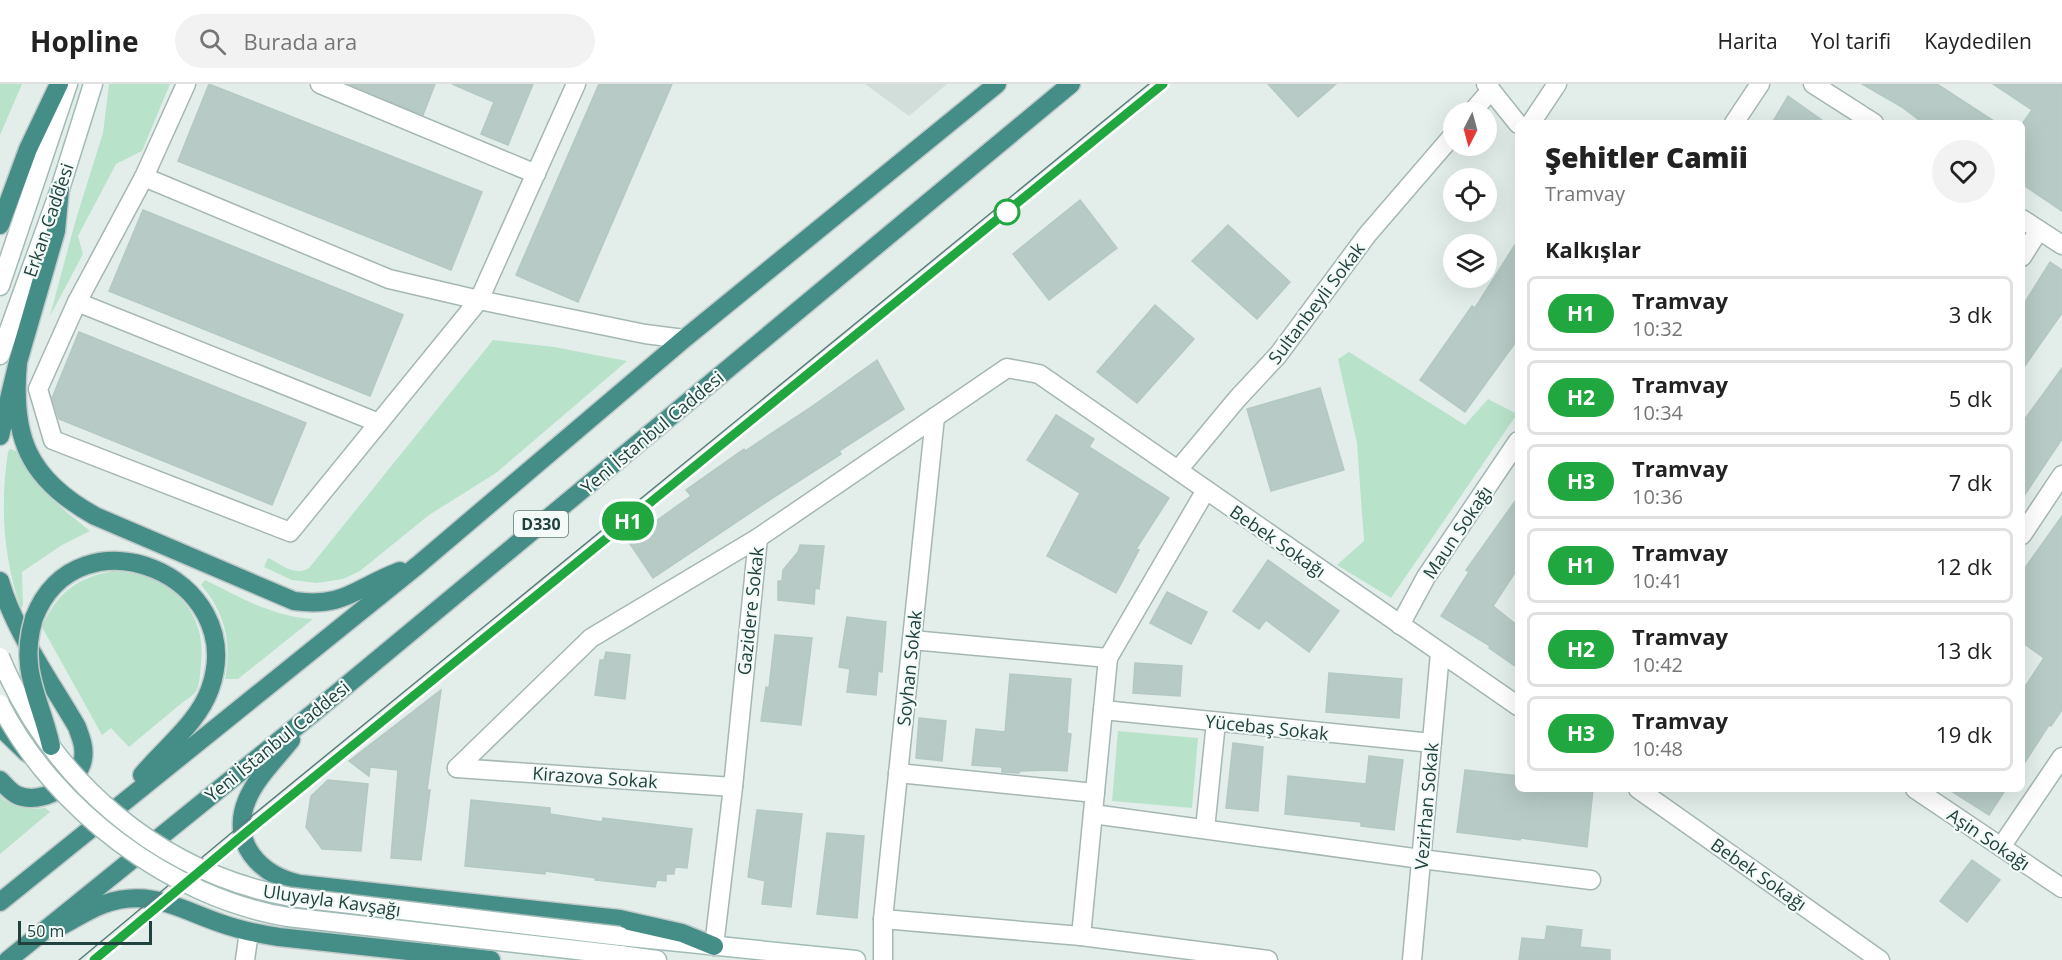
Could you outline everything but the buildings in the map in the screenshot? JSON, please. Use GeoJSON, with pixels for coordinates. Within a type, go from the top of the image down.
{"type":"FeatureCollection","features":[{"type":"Feature","properties":{"kind":"highway"},"geometry":{"type":"LineString","coordinates":[[0,225],[28,149],[58,84]]}},
{"type":"Feature","properties":{"kind":"highway","name":"D330"},"geometry":{"type":"LineString","coordinates":[[0,902],[418,565],[684,339],[997,84]]}},
{"type":"Feature","properties":{"kind":"highway","name":"Yeni İstanbul Caddesi"},"geometry":{"type":"LineString","coordinates":[[8,960],[312,714],[1071,84]]}},
{"type":"Feature","properties":{"kind":"highway"},"geometry":{"type":"LineString","coordinates":[[0,436],[18,362],[56,231],[60,189]]}},
{"type":"Feature","properties":{"kind":"highway"},"geometry":{"type":"LineString","coordinates":[[18,362],[15,393],[22,438],[30,457],[56,490],[95,516],[294,601],[313,604],[338,600],[376,581],[418,565]]}},
{"type":"Feature","properties":{"kind":"highway"},"geometry":{"type":"LineString","coordinates":[[51,746],[29,671],[28,651],[38,606],[66,576],[93,564],[121,561],[149,566],[174,578],[193,597],[208,621],[215,648],[210,689],[190,721],[122,802]]}},
{"type":"Feature","properties":{"kind":"highway"},"geometry":{"type":"LineString","coordinates":[[0,581],[18,624],[77,727],[83,744],[83,760],[78,773],[66,785],[46,795],[32,798],[18,796],[0,780]]}},
{"type":"Feature","properties":{"kind":"highway"},"geometry":{"type":"LineString","coordinates":[[249,932],[260,930],[273,921],[278,914],[281,897],[275,881],[252,856],[246,845],[243,835],[243,811],[254,787],[312,714]]}},
{"type":"Feature","properties":{"kind":"highway"},"geometry":{"type":"LineString","coordinates":[[0,728],[35,759]]}},
{"type":"Feature","properties":{"kind":"highway"},"geometry":{"type":"LineString","coordinates":[[249,932],[238,909],[242,889],[248,881],[268,872],[300,884],[620,919],[682,933],[714,946]]}},
{"type":"Feature","properties":{"kind":"highway"},"geometry":{"type":"LineString","coordinates":[[29,942],[103,904],[136,898],[153,898],[221,924],[249,932],[307,941],[491,960]]}},
{"type":"Feature","properties":{"kind":"street","name":"Erkan Caddesi"},"geometry":{"type":"LineString","coordinates":[[0,286],[68,84]]}},
{"type":"Feature","properties":{"kind":"street","name":"Erkan Caddesi"},"geometry":{"type":"LineString","coordinates":[[0,355],[60,189],[93,84]]}},
{"type":"Feature","properties":{"kind":"street"},"geometry":{"type":"LineString","coordinates":[[186,84],[144,177],[77,302],[38,389],[53,440],[290,532],[479,300],[576,84]]}},
{"type":"Feature","properties":{"kind":"street"},"geometry":{"type":"LineString","coordinates":[[320,84],[536,174]]}},
{"type":"Feature","properties":{"kind":"street"},"geometry":{"type":"LineString","coordinates":[[1533,120],[1557,84]]}},
{"type":"Feature","properties":{"kind":"street"},"geometry":{"type":"LineString","coordinates":[[1736,120],[1760,84]]}},
{"type":"Feature","properties":{"kind":"street"},"geometry":{"type":"LineString","coordinates":[[1814,84],[1869,120]]}},
{"type":"Feature","properties":{"kind":"street"},"geometry":{"type":"LineString","coordinates":[[1478,102],[1488,87],[1515,120]]}},
{"type":"Feature","properties":{"kind":"street","name":"Sultanbeyli Sokak"},"geometry":{"type":"LineString","coordinates":[[1178,470],[1237,399],[1278,355],[1367,235],[1443,147]]}},
{"type":"Feature","properties":{"kind":"street"},"geometry":{"type":"LineString","coordinates":[[144,177],[389,279],[645,334],[684,339]]}},
{"type":"Feature","properties":{"kind":"street"},"geometry":{"type":"LineString","coordinates":[[2025,221],[2062,245]]}},
{"type":"Feature","properties":{"kind":"street"},"geometry":{"type":"LineString","coordinates":[[2025,252],[2039,230]]}},
{"type":"Feature","properties":{"kind":"street"},"geometry":{"type":"LineString","coordinates":[[77,302],[379,423]]}},
{"type":"Feature","properties":{"kind":"street","name":"Gazidere Sokak"},"geometry":{"type":"LineString","coordinates":[[714,946],[733,787],[758,538],[1007,368],[1040,374]]}},
{"type":"Feature","properties":{"kind":"street","name":"Bebek Sokağı"},"geometry":{"type":"LineString","coordinates":[[1040,374],[1515,704]]}},
{"type":"Feature","properties":{"kind":"street","name":"Soyhan Sokak"},"geometry":{"type":"LineString","coordinates":[[883,960],[883,919],[935,417]]}},
{"type":"Feature","properties":{"kind":"street","name":"Maun Sokağı"},"geometry":{"type":"LineString","coordinates":[[1400,625],[1426,577],[1515,445]]}},
{"type":"Feature","properties":{"kind":"street"},"geometry":{"type":"LineString","coordinates":[[2025,530],[2062,475]]}},
{"type":"Feature","properties":{"kind":"street"},"geometry":{"type":"LineString","coordinates":[[1082,936],[1108,658],[1206,490]]}},
{"type":"Feature","properties":{"kind":"street","name":"Kirazova Sokak"},"geometry":{"type":"LineString","coordinates":[[733,787],[457,768],[591,638],[758,538]]}},
{"type":"Feature","properties":{"kind":"street"},"geometry":{"type":"LineString","coordinates":[[912,640],[1108,658]]}},
{"type":"Feature","properties":{"kind":"street","name":"Vezirhan Sokak"},"geometry":{"type":"LineString","coordinates":[[1412,960],[1440,653]]}},
{"type":"Feature","properties":{"kind":"street","name":"Uluyayla Kavşağı"},"geometry":{"type":"LineString","coordinates":[[0,657],[20,697],[51,746],[89,792],[132,827],[186,862],[213,876],[241,886],[291,897],[620,936],[856,960]]}},
{"type":"Feature","properties":{"kind":"street","name":"Uluyayla Kavşağı"},"geometry":{"type":"LineString","coordinates":[[0,704],[47,775],[76,805],[135,852],[193,887],[235,904],[288,917],[657,960]]}},
{"type":"Feature","properties":{"kind":"street","name":"Yücebaş Sokak"},"geometry":{"type":"LineString","coordinates":[[1103,710],[1432,743]]}},
{"type":"Feature","properties":{"kind":"street"},"geometry":{"type":"LineString","coordinates":[[1205,829],[1216,722]]}},
{"type":"Feature","properties":{"kind":"street"},"geometry":{"type":"LineString","coordinates":[[2001,847],[2059,767]]}},
{"type":"Feature","properties":{"kind":"street"},"geometry":{"type":"LineString","coordinates":[[898,773],[1095,793]]}},
{"type":"Feature","properties":{"kind":"street","name":"Bebek Sokağı"},"geometry":{"type":"LineString","coordinates":[[1642,792],[1880,960]]}},
{"type":"Feature","properties":{"kind":"street","name":"Aşin Sokağı"},"geometry":{"type":"LineString","coordinates":[[1919,792],[2062,888]]}},
{"type":"Feature","properties":{"kind":"street"},"geometry":{"type":"LineString","coordinates":[[1093,814],[1591,880]]}},
{"type":"Feature","properties":{"kind":"street"},"geometry":{"type":"LineString","coordinates":[[883,919],[1082,936],[1268,960]]}},
{"type":"Feature","properties":{"kind":"street"},"geometry":{"type":"LineString","coordinates":[[245,960],[249,932]]}},
{"type":"Feature","properties":{"kind":"shaded area"},"geometry":{"type":"Polygon","coordinates":[[[865,84],[947,84],[909,116],[865,84]]]}},
{"type":"Feature","properties":{"kind":"green space"},"geometry":{"type":"Polygon","coordinates":[[[0,84],[22,84],[0,135],[0,84]]]}},
{"type":"Feature","properties":{"kind":"green space"},"geometry":{"type":"Polygon","coordinates":[[[109,84],[170,84],[142,151],[116,164],[78,236],[83,254],[50,316],[76,219],[103,133],[109,84]]]}},
{"type":"Feature","properties":{"kind":"green space"},"geometry":{"type":"Polygon","coordinates":[[[493,340],[554,347],[627,361],[496,473],[429,515],[360,571],[343,579],[317,583],[292,580],[264,567],[268,558],[293,570],[309,568],[493,340]]]}},
{"type":"Feature","properties":{"kind":"green space"},"geometry":{"type":"Polygon","coordinates":[[[1349,352],[1465,425],[1488,399],[1515,413],[1515,417],[1391,598],[1337,565],[1364,541],[1357,443],[1338,359],[1349,352]]]}},
{"type":"Feature","properties":{"kind":"green space"},"geometry":{"type":"Polygon","coordinates":[[[10,449],[16,451],[39,486],[90,531],[62,545],[22,572],[23,605],[21,609],[10,570],[5,531],[4,492],[10,449]]]}},
{"type":"Feature","properties":{"kind":"green space"},"geometry":{"type":"Polygon","coordinates":[[[113,571],[150,578],[180,597],[198,626],[201,644],[200,678],[196,691],[129,747],[111,728],[102,735],[42,627],[54,605],[69,589],[88,578],[113,571]]]}},
{"type":"Feature","properties":{"kind":"green space"},"geometry":{"type":"Polygon","coordinates":[[[205,580],[270,610],[313,619],[238,679],[225,679],[228,653],[225,629],[216,606],[201,585],[205,580]]]}},
{"type":"Feature","properties":{"kind":"green space"},"geometry":{"type":"Polygon","coordinates":[[[1118,731],[1198,738],[1192,808],[1112,801],[1118,731]]]}},
{"type":"Feature","properties":{"kind":"green space"},"geometry":{"type":"Polygon","coordinates":[[[0,796],[15,806],[45,808],[50,812],[0,854],[0,796]]]}},
{"type":"Feature","properties":{"kind":"tram line"},"geometry":{"type":"LineString","coordinates":[[79,960],[242,824],[1149,84]]}},
{"type":"Feature","properties":{"kind":"tram line"},"geometry":{"type":"LineString","coordinates":[[1143,101],[1163,84]]}},
{"type":"Feature","properties":{"kind":"tram line","name":"H1"},"geometry":{"type":"LineString","coordinates":[[94,960],[243,835],[1163,84]]}},
{"type":"Feature","properties":{"kind":"tram line"},"geometry":{"type":"LineString","coordinates":[[94,960],[243,835],[750,421]]}}]}
